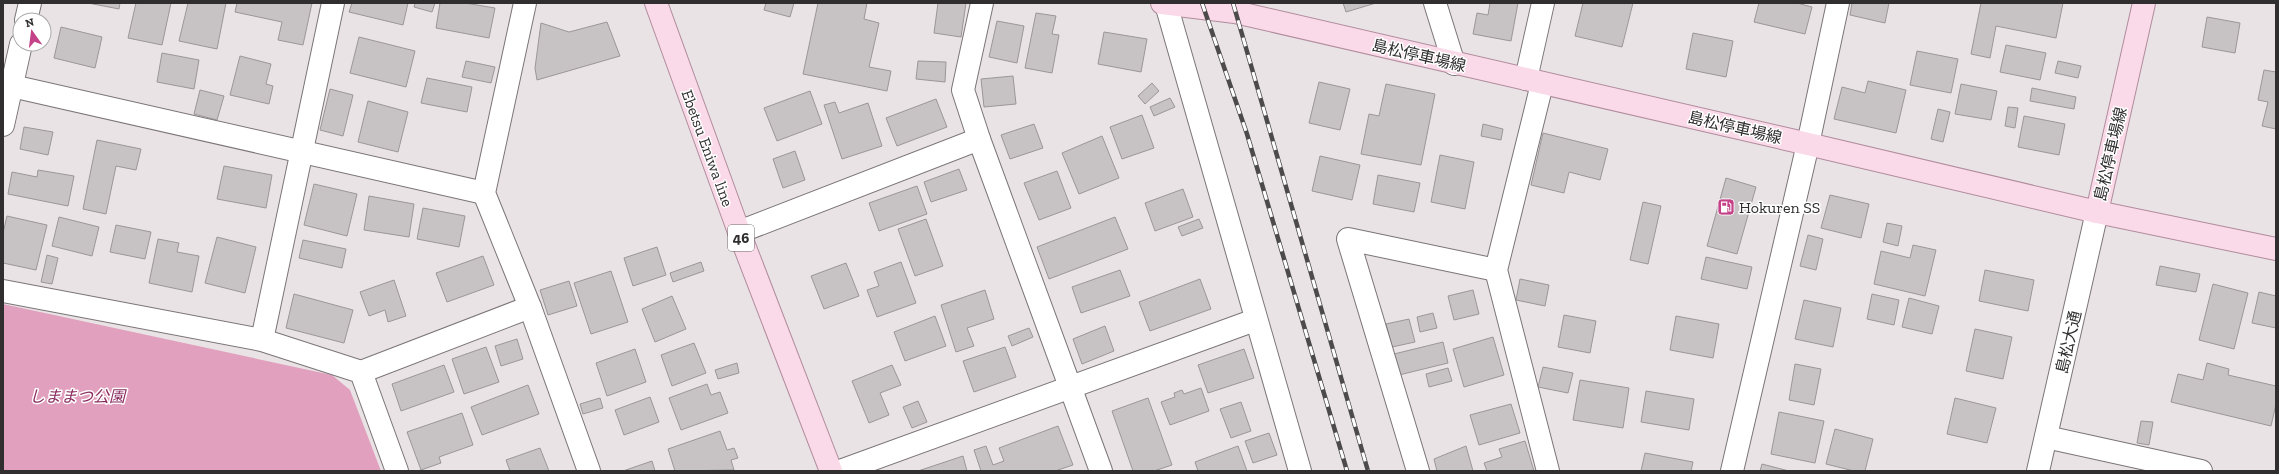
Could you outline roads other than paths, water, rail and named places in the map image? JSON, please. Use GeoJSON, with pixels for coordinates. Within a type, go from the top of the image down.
{"type":"FeatureCollection","features":[{"type":"Feature","properties":{"kind":"main road","name":"Ebetsu Eniwa line"},"geometry":{"type":"LineString","coordinates":[[656,3],[739,232],[830,471]]}},
{"type":"Feature","properties":{"kind":"main road","name":"島松停車場線"},"geometry":{"type":"LineString","coordinates":[[1164,3],[1236,12],[1454,64],[1808,144],[2097,212],[2144,3]]}},
{"type":"Feature","properties":{"kind":"main road"},"geometry":{"type":"LineString","coordinates":[[2097,212],[2276,249]]}},
{"type":"Feature","properties":{"kind":"street"},"geometry":{"type":"LineString","coordinates":[[262,340],[333,3]]}},
{"type":"Feature","properties":{"kind":"street"},"geometry":{"type":"LineString","coordinates":[[525,3],[484,193],[530,307],[589,471]]}},
{"type":"Feature","properties":{"kind":"street"},"geometry":{"type":"LineString","coordinates":[[982,3],[963,90],[979,139],[1101,471]]}},
{"type":"Feature","properties":{"kind":"street"},"geometry":{"type":"LineString","coordinates":[[1164,3],[1300,471]]}},
{"type":"Feature","properties":{"kind":"street"},"geometry":{"type":"LineString","coordinates":[[1435,3],[1454,64]]}},
{"type":"Feature","properties":{"kind":"street"},"geometry":{"type":"LineString","coordinates":[[1543,3],[1534,82],[1496,270],[1548,471]]}},
{"type":"Feature","properties":{"kind":"street"},"geometry":{"type":"LineString","coordinates":[[1732,471],[1808,144],[1838,3]]}},
{"type":"Feature","properties":{"kind":"street"},"geometry":{"type":"LineString","coordinates":[[3,125],[7,85],[18,52]]}},
{"type":"Feature","properties":{"kind":"street"},"geometry":{"type":"LineString","coordinates":[[7,85],[484,193]]}},
{"type":"Feature","properties":{"kind":"street"},"geometry":{"type":"LineString","coordinates":[[739,232],[979,139]]}},
{"type":"Feature","properties":{"kind":"street","name":"島松大通"},"geometry":{"type":"LineString","coordinates":[[2038,471],[2097,212]]}},
{"type":"Feature","properties":{"kind":"street"},"geometry":{"type":"LineString","coordinates":[[1418,471],[1348,239],[1496,270]]}},
{"type":"Feature","properties":{"kind":"street"},"geometry":{"type":"LineString","coordinates":[[3,292],[262,340],[361,372],[530,307]]}},
{"type":"Feature","properties":{"kind":"street"},"geometry":{"type":"LineString","coordinates":[[840,471],[1255,320]]}},
{"type":"Feature","properties":{"kind":"street"},"geometry":{"type":"LineString","coordinates":[[361,372],[397,471]]}},
{"type":"Feature","properties":{"kind":"street"},"geometry":{"type":"LineString","coordinates":[[2046,437],[2201,471]]}},
{"type":"Feature","properties":{"kind":"railway"},"geometry":{"type":"LineString","coordinates":[[1202,3],[1247,134],[1347,471]]}},
{"type":"Feature","properties":{"kind":"railway"},"geometry":{"type":"LineString","coordinates":[[1233,3],[1368,471]]}},
{"type":"Feature","properties":{"kind":"place","name":"Hokuren SS"},"geometry":{"type":"Point","coordinates":[1726,207]}},
{"type":"Feature","properties":{"kind":"park label","name":"しままつ公園"},"geometry":{"type":"Point","coordinates":[77,396]}}]}
